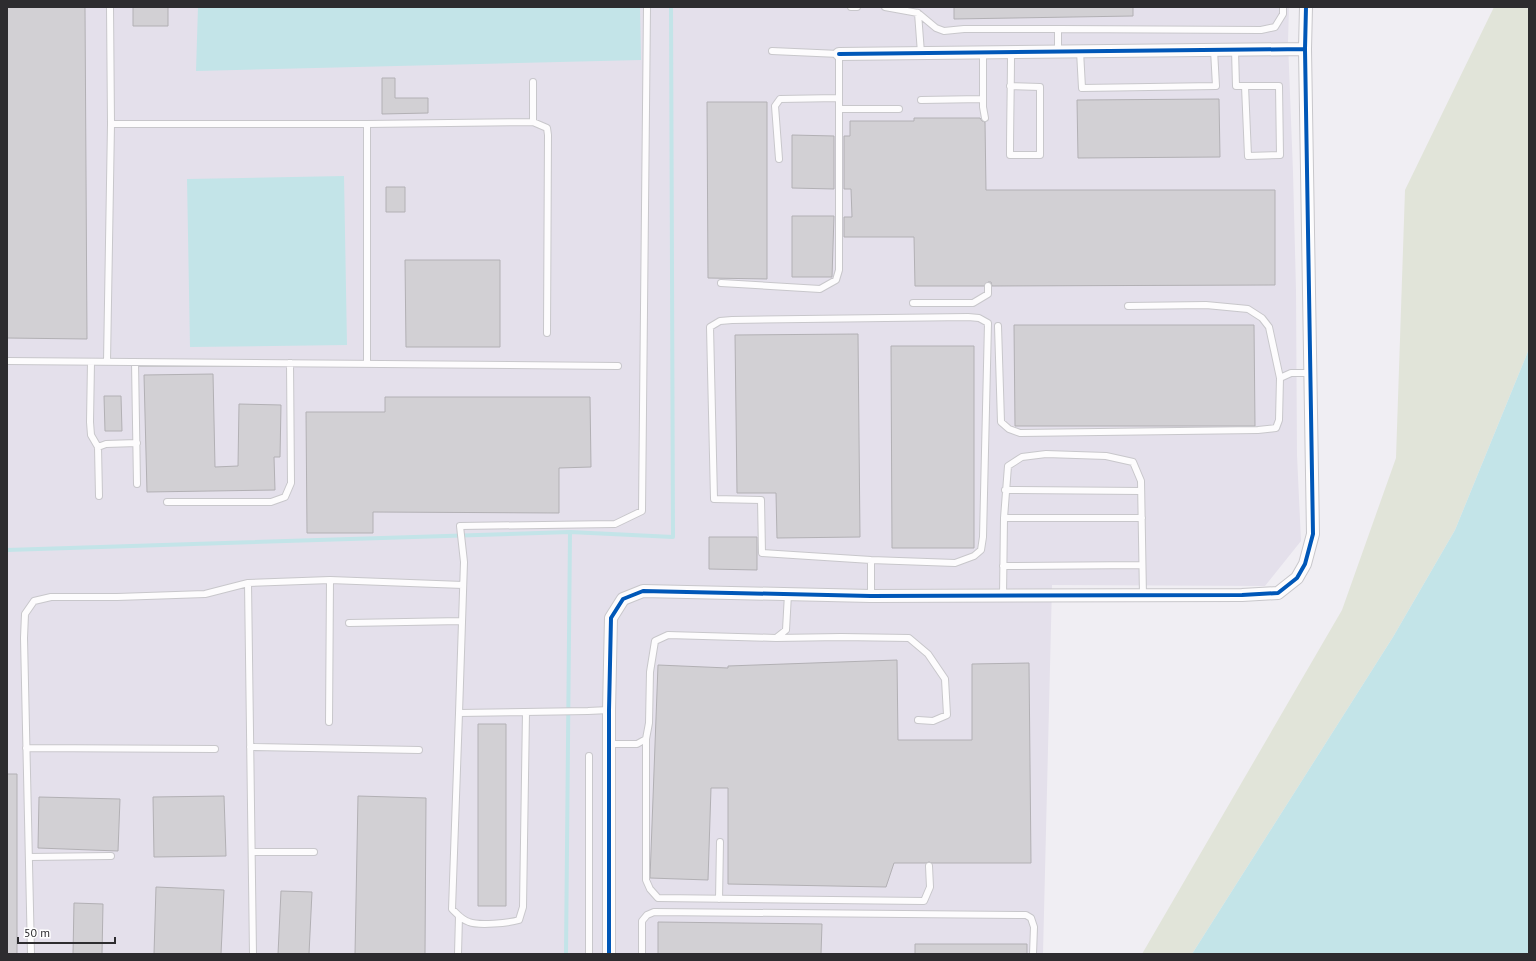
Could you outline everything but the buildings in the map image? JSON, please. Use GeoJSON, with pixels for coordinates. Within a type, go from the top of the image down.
{"type":"FeatureCollection","features":[{"type":"Feature","properties":{"kind":"street"},"geometry":{"type":"LineString","coordinates":[[609,954],[609,710],[611,618],[623,599],[642,591],[871,596],[1242,596],[1278,593],[1296,578],[1305,564],[1313,534],[1304,50],[1306,7]]}},
{"type":"Feature","properties":{"kind":"street"},"geometry":{"type":"LineString","coordinates":[[838,54],[1304,50]]}},
{"type":"Feature","properties":{"kind":"lane"},"geometry":{"type":"LineString","coordinates":[[107,362],[111,124],[110,7]]}},
{"type":"Feature","properties":{"kind":"lane"},"geometry":{"type":"LineString","coordinates":[[526,712],[523,907],[519,920],[508,923],[470,923],[459,916],[452,908],[464,562],[460,526],[615,524],[642,511],[646,7]]}},
{"type":"Feature","properties":{"kind":"lane"},"geometry":{"type":"LineString","coordinates":[[851,7],[857,7]]}},
{"type":"Feature","properties":{"kind":"lane"},"geometry":{"type":"LineString","coordinates":[[885,7],[918,14],[936,28],[944,31],[964,29],[1261,30],[1275,27],[1283,14],[1283,7]]}},
{"type":"Feature","properties":{"kind":"lane"},"geometry":{"type":"LineString","coordinates":[[918,14],[921,53]]}},
{"type":"Feature","properties":{"kind":"lane"},"geometry":{"type":"LineString","coordinates":[[1058,29],[1058,52]]}},
{"type":"Feature","properties":{"kind":"lane"},"geometry":{"type":"LineString","coordinates":[[1080,52],[1082,88],[1216,86],[1214,50]]}},
{"type":"Feature","properties":{"kind":"lane"},"geometry":{"type":"LineString","coordinates":[[1235,50],[1236,86],[1245,86],[1279,86],[1280,155],[1248,156],[1245,86]]}},
{"type":"Feature","properties":{"kind":"lane"},"geometry":{"type":"LineString","coordinates":[[721,284],[820,289],[836,280],[839,270],[838,54],[772,51]]}},
{"type":"Feature","properties":{"kind":"lane"},"geometry":{"type":"LineString","coordinates":[[984,52],[985,118]]}},
{"type":"Feature","properties":{"kind":"lane"},"geometry":{"type":"LineString","coordinates":[[1010,86],[1040,87],[1040,156],[1010,155],[1010,86],[1011,52]]}},
{"type":"Feature","properties":{"kind":"lane"},"geometry":{"type":"LineString","coordinates":[[533,82],[533,122]]}},
{"type":"Feature","properties":{"kind":"lane"},"geometry":{"type":"LineString","coordinates":[[779,159],[775,106],[780,99],[838,98]]}},
{"type":"Feature","properties":{"kind":"lane"},"geometry":{"type":"LineString","coordinates":[[921,100],[984,99]]}},
{"type":"Feature","properties":{"kind":"lane"},"geometry":{"type":"LineString","coordinates":[[839,109],[899,109]]}},
{"type":"Feature","properties":{"kind":"lane"},"geometry":{"type":"LineString","coordinates":[[111,124],[367,124],[533,122],[547,128],[547,333]]}},
{"type":"Feature","properties":{"kind":"lane"},"geometry":{"type":"LineString","coordinates":[[367,124],[367,364]]}},
{"type":"Feature","properties":{"kind":"lane"},"geometry":{"type":"LineString","coordinates":[[913,303],[973,303],[988,294],[988,286]]}},
{"type":"Feature","properties":{"kind":"lane"},"geometry":{"type":"LineString","coordinates":[[998,326],[1001,422],[1009,429],[1020,433],[1258,430],[1276,428],[1279,420],[1280,378],[1269,327],[1262,318],[1248,309],[1206,305],[1128,306]]}},
{"type":"Feature","properties":{"kind":"lane"},"geometry":{"type":"LineString","coordinates":[[968,317],[979,318],[988,323],[983,537],[981,550],[974,556],[955,563],[870,560],[762,553],[761,500],[714,499],[710,327],[720,321],[740,320],[968,317]]}},
{"type":"Feature","properties":{"kind":"lane"},"geometry":{"type":"LineString","coordinates":[[7,361],[618,366]]}},
{"type":"Feature","properties":{"kind":"lane"},"geometry":{"type":"LineString","coordinates":[[91,362],[90,422],[91,435],[98,447],[99,496]]}},
{"type":"Feature","properties":{"kind":"lane"},"geometry":{"type":"LineString","coordinates":[[135,362],[138,484]]}},
{"type":"Feature","properties":{"kind":"lane"},"geometry":{"type":"LineString","coordinates":[[168,502],[271,502],[285,497],[291,483],[290,364]]}},
{"type":"Feature","properties":{"kind":"lane"},"geometry":{"type":"LineString","coordinates":[[1280,378],[1291,373],[1310,373]]}},
{"type":"Feature","properties":{"kind":"lane"},"geometry":{"type":"LineString","coordinates":[[98,447],[106,444],[137,443]]}},
{"type":"Feature","properties":{"kind":"lane"},"geometry":{"type":"LineString","coordinates":[[1003,596],[1005,490],[1008,466],[1022,457],[1046,454],[1106,456],[1133,462],[1141,481],[1143,596]]}},
{"type":"Feature","properties":{"kind":"lane"},"geometry":{"type":"LineString","coordinates":[[1005,490],[1141,491]]}},
{"type":"Feature","properties":{"kind":"lane"},"geometry":{"type":"LineString","coordinates":[[1004,518],[1142,518]]}},
{"type":"Feature","properties":{"kind":"lane"},"geometry":{"type":"LineString","coordinates":[[870,560],[871,596]]}},
{"type":"Feature","properties":{"kind":"lane"},"geometry":{"type":"LineString","coordinates":[[1003,566],[1142,565]]}},
{"type":"Feature","properties":{"kind":"lane"},"geometry":{"type":"LineString","coordinates":[[31,954],[24,626],[25,614],[34,601],[51,597],[117,597],[205,594],[248,583],[330,580],[463,585]]}},
{"type":"Feature","properties":{"kind":"lane"},"geometry":{"type":"LineString","coordinates":[[329,722],[330,580]]}},
{"type":"Feature","properties":{"kind":"lane"},"geometry":{"type":"LineString","coordinates":[[248,583],[253,954]]}},
{"type":"Feature","properties":{"kind":"lane"},"geometry":{"type":"LineString","coordinates":[[776,638],[786,630],[788,594]]}},
{"type":"Feature","properties":{"kind":"lane"},"geometry":{"type":"LineString","coordinates":[[349,623],[462,621]]}},
{"type":"Feature","properties":{"kind":"lane"},"geometry":{"type":"LineString","coordinates":[[918,720],[933,720],[947,715],[945,680],[928,654],[909,638],[776,638],[668,635],[655,641],[650,672],[649,723],[646,739],[646,880],[650,889],[658,898],[924,901],[930,887],[929,866]]}},
{"type":"Feature","properties":{"kind":"lane"},"geometry":{"type":"LineString","coordinates":[[459,713],[609,710]]}},
{"type":"Feature","properties":{"kind":"lane"},"geometry":{"type":"LineString","coordinates":[[609,744],[637,744],[646,739]]}},
{"type":"Feature","properties":{"kind":"lane"},"geometry":{"type":"LineString","coordinates":[[250,747],[419,750]]}},
{"type":"Feature","properties":{"kind":"lane"},"geometry":{"type":"LineString","coordinates":[[26,748],[215,749]]}},
{"type":"Feature","properties":{"kind":"lane"},"geometry":{"type":"LineString","coordinates":[[589,756],[589,954]]}},
{"type":"Feature","properties":{"kind":"lane"},"geometry":{"type":"LineString","coordinates":[[719,898],[720,842]]}},
{"type":"Feature","properties":{"kind":"lane"},"geometry":{"type":"LineString","coordinates":[[252,852],[314,852]]}},
{"type":"Feature","properties":{"kind":"lane"},"geometry":{"type":"LineString","coordinates":[[29,857],[112,856]]}},
{"type":"Feature","properties":{"kind":"lane"},"geometry":{"type":"LineString","coordinates":[[642,954],[642,921],[647,915],[654,912],[1026,915],[1031,918],[1034,926],[1033,954]]}},
{"type":"Feature","properties":{"kind":"lane"},"geometry":{"type":"LineString","coordinates":[[458,954],[459,916]]}},
{"type":"Feature","properties":{"kind":"shaded area"},"geometry":{"type":"Polygon","coordinates":[[[7,7],[1289,7],[1288,42],[1296,290],[1297,455],[1301,541],[1265,586],[1052,585],[1043,954],[7,954],[7,7]]]}},
{"type":"Feature","properties":{"kind":"shaded area"},"geometry":{"type":"Polygon","coordinates":[[[1494,7],[1529,7],[1529,349],[1455,530],[1393,637],[1192,954],[1142,954],[1342,610],[1396,458],[1405,190],[1494,7]]]}},
{"type":"Feature","properties":{"kind":"water"},"geometry":{"type":"Polygon","coordinates":[[[198,7],[640,7],[641,60],[196,71],[198,7]]]}},
{"type":"Feature","properties":{"kind":"water"},"geometry":{"type":"Polygon","coordinates":[[[344,176],[347,345],[190,347],[187,179],[344,176]]]}},
{"type":"Feature","properties":{"kind":"water"},"geometry":{"type":"Polygon","coordinates":[[[1529,349],[1529,954],[1192,954],[1393,637],[1455,530],[1529,349]]]}},
{"type":"Feature","properties":{"kind":"waterway"},"geometry":{"type":"LineString","coordinates":[[566,954],[570,532],[673,537],[671,7]]}},
{"type":"Feature","properties":{"kind":"waterway"},"geometry":{"type":"LineString","coordinates":[[7,550],[570,532]]}},
{"type":"Feature","properties":{"kind":"cycle path"},"geometry":{"type":"LineString","coordinates":[[609,954],[609,710],[611,618],[623,599],[643,591],[871,596],[1242,595],[1278,593],[1297,578],[1305,564],[1313,534],[1305,49],[1306,7]]}},
{"type":"Feature","properties":{"kind":"cycle path"},"geometry":{"type":"LineString","coordinates":[[839,54],[1305,49]]}}]}
